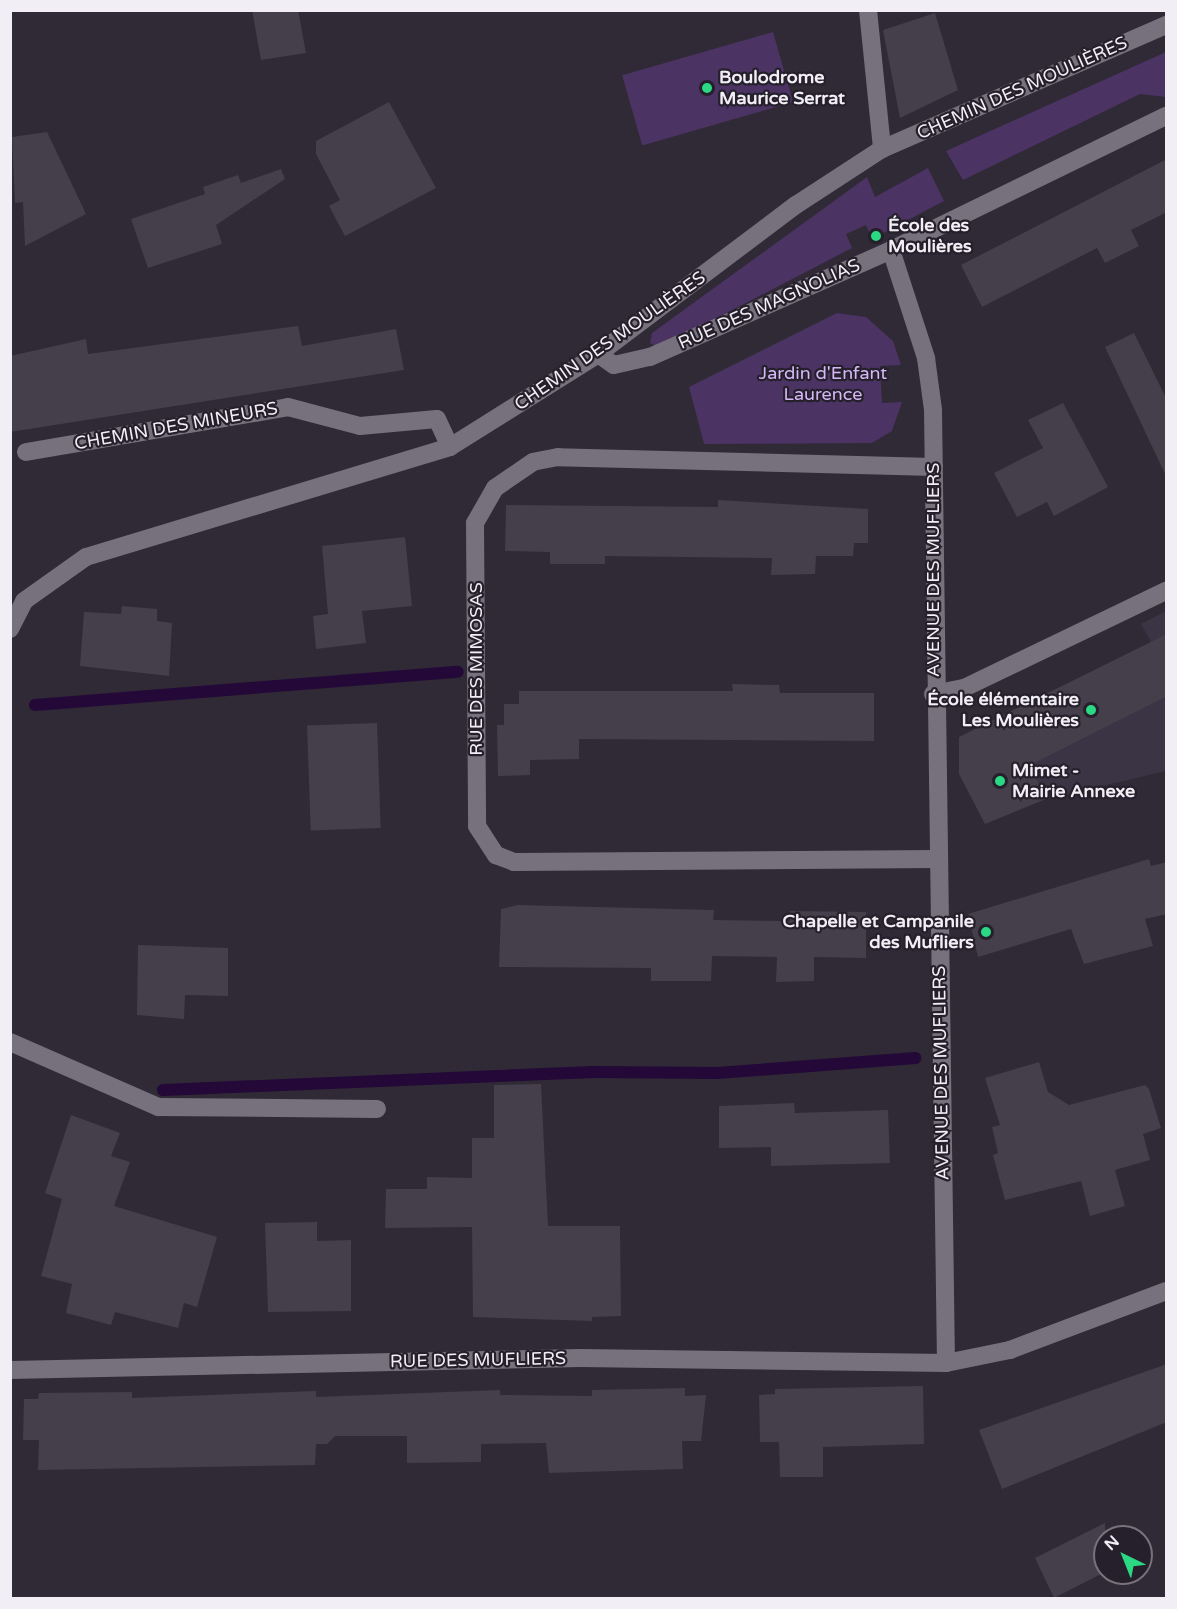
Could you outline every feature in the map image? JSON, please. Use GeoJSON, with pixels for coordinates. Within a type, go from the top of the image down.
{"type":"FeatureCollection","features":[{"type":"Feature","properties":{"kind":"street"},"geometry":{"type":"LineString","coordinates":[[868,10],[882,149]]}},
{"type":"Feature","properties":{"kind":"street","name":"CHEMIN DES MOULIÈRES"},"geometry":{"type":"LineString","coordinates":[[10,630],[24,601],[86,557],[450,447],[598,354],[796,205],[882,149],[1167,25]]}},
{"type":"Feature","properties":{"kind":"street","name":"RUE DES MAGNOLIAS"},"geometry":{"type":"LineString","coordinates":[[598,354],[614,365],[650,357],[891,249],[1167,116]]}},
{"type":"Feature","properties":{"kind":"street","name":"AVENUE DES MUFLIERS"},"geometry":{"type":"LineString","coordinates":[[891,249],[926,358],[934,467],[933,694],[946,1363]]}},
{"type":"Feature","properties":{"kind":"street","name":"CHEMIN DES MINEURS"},"geometry":{"type":"LineString","coordinates":[[26,452],[288,406],[360,426],[437,419],[450,447]]}},
{"type":"Feature","properties":{"kind":"street","name":"RUE DES MIMOSAS"},"geometry":{"type":"LineString","coordinates":[[934,467],[558,458],[533,462],[495,488],[475,523],[477,826],[496,855],[514,862],[938,859]]}},
{"type":"Feature","properties":{"kind":"street"},"geometry":{"type":"LineString","coordinates":[[933,694],[964,688],[1167,591]]}},
{"type":"Feature","properties":{"kind":"street"},"geometry":{"type":"LineString","coordinates":[[10,1042],[158,1107],[377,1108]]}},
{"type":"Feature","properties":{"kind":"street","name":"RUE DES MUFLIERS"},"geometry":{"type":"LineString","coordinates":[[10,1370],[581,1358],[946,1363],[1010,1350],[1167,1291]]}},
{"type":"Feature","properties":{"kind":"shaded area","name":"École élémentaire Les Moulières"},"geometry":{"type":"Polygon","coordinates":[[[1166,611],[1166,771],[1046,799],[1005,715],[1151,642],[1141,624],[1166,611]]]}},
{"type":"Feature","properties":{"kind":"green space","name":"Boulodrome Maurice Serrat"},"geometry":{"type":"Polygon","coordinates":[[[773,32],[793,102],[642,145],[622,75],[773,32]]]}},
{"type":"Feature","properties":{"kind":"green space"},"geometry":{"type":"Polygon","coordinates":[[[1166,52],[1166,97],[1140,94],[963,180],[946,151],[1166,52]]]}},
{"type":"Feature","properties":{"kind":"green space"},"geometry":{"type":"Polygon","coordinates":[[[928,168],[944,201],[872,239],[866,225],[846,234],[852,248],[659,348],[650,343],[652,333],[867,177],[875,197],[928,168]]]}},
{"type":"Feature","properties":{"kind":"green space","name":"Jardin d'Enfant Laurence"},"geometry":{"type":"Polygon","coordinates":[[[837,313],[866,317],[893,341],[901,365],[880,366],[882,403],[902,402],[892,431],[872,443],[704,444],[689,387],[837,313]]]}},
{"type":"Feature","properties":{"kind":"building"},"geometry":{"type":"Polygon","coordinates":[[[252,10],[298,10],[306,53],[261,60],[252,10]]]}},
{"type":"Feature","properties":{"kind":"building"},"geometry":{"type":"Polygon","coordinates":[[[935,13],[958,90],[900,118],[883,30],[935,13]]]}},
{"type":"Feature","properties":{"kind":"building"},"geometry":{"type":"Polygon","coordinates":[[[389,102],[436,188],[345,236],[329,206],[340,200],[316,154],[316,141],[389,102]]]}},
{"type":"Feature","properties":{"kind":"building"},"geometry":{"type":"Polygon","coordinates":[[[47,132],[86,214],[25,246],[23,202],[15,203],[12,137],[47,132]]]}},
{"type":"Feature","properties":{"kind":"building"},"geometry":{"type":"Polygon","coordinates":[[[1167,159],[1167,212],[1131,230],[1139,246],[1105,263],[1097,248],[982,307],[961,265],[1167,159]]]}},
{"type":"Feature","properties":{"kind":"building"},"geometry":{"type":"Polygon","coordinates":[[[281,169],[285,179],[216,225],[222,244],[148,268],[131,219],[205,194],[203,187],[238,175],[241,183],[281,169]]]}},
{"type":"Feature","properties":{"kind":"building"},"geometry":{"type":"Polygon","coordinates":[[[298,326],[302,346],[396,329],[404,370],[10,432],[10,356],[86,339],[88,354],[298,326]]]}},
{"type":"Feature","properties":{"kind":"building"},"geometry":{"type":"Polygon","coordinates":[[[1134,333],[1167,400],[1167,478],[1105,347],[1134,333]]]}},
{"type":"Feature","properties":{"kind":"building"},"geometry":{"type":"Polygon","coordinates":[[[1063,403],[1108,487],[1054,516],[1047,502],[1017,517],[994,473],[1043,448],[1028,420],[1063,403]]]}},
{"type":"Feature","properties":{"kind":"building"},"geometry":{"type":"Polygon","coordinates":[[[718,500],[868,509],[868,543],[854,543],[853,556],[816,556],[815,574],[771,575],[772,558],[605,556],[605,564],[550,564],[550,552],[505,551],[506,505],[718,507],[718,500]]]}},
{"type":"Feature","properties":{"kind":"building"},"geometry":{"type":"Polygon","coordinates":[[[405,537],[412,606],[362,611],[366,643],[316,649],[313,616],[328,614],[322,546],[405,537]]]}},
{"type":"Feature","properties":{"kind":"building"},"geometry":{"type":"Polygon","coordinates":[[[122,606],[157,609],[157,621],[172,623],[169,676],[80,666],[84,612],[121,614],[122,606]]]}},
{"type":"Feature","properties":{"kind":"building"},"geometry":{"type":"Polygon","coordinates":[[[1167,634],[1167,696],[1030,765],[1046,799],[985,824],[959,774],[959,737],[1167,634]]]}},
{"type":"Feature","properties":{"kind":"building"},"geometry":{"type":"Polygon","coordinates":[[[732,684],[779,685],[780,693],[874,693],[874,741],[579,739],[579,759],[530,760],[530,775],[498,776],[497,725],[504,725],[504,704],[519,704],[519,691],[733,691],[732,684]]]}},
{"type":"Feature","properties":{"kind":"building"},"geometry":{"type":"Polygon","coordinates":[[[377,723],[381,828],[311,830],[307,725],[377,723]]]}},
{"type":"Feature","properties":{"kind":"building"},"geometry":{"type":"Polygon","coordinates":[[[1149,859],[1151,866],[1167,862],[1167,914],[1145,919],[1153,946],[1084,964],[1071,929],[978,957],[968,914],[1149,859]]]}},
{"type":"Feature","properties":{"kind":"building"},"geometry":{"type":"Polygon","coordinates":[[[518,905],[714,910],[713,920],[790,921],[790,911],[866,912],[866,958],[814,957],[814,981],[776,982],[777,957],[712,956],[711,981],[651,981],[651,968],[499,967],[501,909],[518,905]]]}},
{"type":"Feature","properties":{"kind":"building"},"geometry":{"type":"Polygon","coordinates":[[[138,945],[228,948],[228,996],[185,995],[184,1019],[137,1015],[138,945]]]}},
{"type":"Feature","properties":{"kind":"building"},"geometry":{"type":"Polygon","coordinates":[[[1039,1062],[1048,1092],[1069,1105],[1145,1085],[1149,1089],[1161,1128],[1143,1134],[1150,1160],[1115,1170],[1125,1206],[1090,1216],[1081,1181],[1005,1200],[993,1155],[998,1153],[992,1127],[1000,1125],[985,1078],[1039,1062]]]}},
{"type":"Feature","properties":{"kind":"building"},"geometry":{"type":"Polygon","coordinates":[[[541,1084],[548,1226],[620,1226],[621,1316],[592,1317],[592,1321],[473,1317],[472,1227],[385,1228],[386,1189],[427,1189],[427,1177],[472,1178],[472,1138],[494,1138],[494,1085],[541,1084]]]}},
{"type":"Feature","properties":{"kind":"building"},"geometry":{"type":"Polygon","coordinates":[[[794,1103],[795,1113],[888,1110],[890,1163],[771,1166],[771,1147],[719,1148],[719,1106],[794,1103]]]}},
{"type":"Feature","properties":{"kind":"building"},"geometry":{"type":"Polygon","coordinates":[[[71,1115],[120,1133],[111,1156],[130,1162],[114,1206],[217,1237],[197,1307],[184,1303],[178,1328],[115,1312],[111,1325],[66,1313],[72,1284],[41,1276],[62,1199],[45,1193],[71,1115]]]}},
{"type":"Feature","properties":{"kind":"building"},"geometry":{"type":"Polygon","coordinates":[[[317,1222],[317,1241],[351,1240],[351,1311],[268,1312],[265,1223],[317,1222]]]}},
{"type":"Feature","properties":{"kind":"building"},"geometry":{"type":"Polygon","coordinates":[[[1167,1364],[1167,1422],[1002,1489],[979,1430],[1167,1364]]]}},
{"type":"Feature","properties":{"kind":"building"},"geometry":{"type":"Polygon","coordinates":[[[923,1386],[924,1444],[823,1447],[823,1477],[780,1477],[779,1442],[760,1442],[759,1395],[775,1394],[775,1389],[923,1386]]]}},
{"type":"Feature","properties":{"kind":"building"},"geometry":{"type":"Polygon","coordinates":[[[685,1388],[685,1396],[706,1395],[701,1441],[682,1441],[683,1469],[549,1473],[546,1443],[481,1444],[481,1462],[407,1463],[407,1436],[335,1436],[327,1444],[316,1444],[315,1465],[38,1470],[39,1440],[23,1440],[24,1399],[38,1399],[39,1393],[132,1392],[132,1398],[316,1391],[316,1397],[500,1390],[500,1395],[592,1396],[592,1390],[685,1388]]]}},
{"type":"Feature","properties":{"kind":"building"},"geometry":{"type":"Polygon","coordinates":[[[1093,1529],[1093,1578],[1054,1598],[1035,1558],[1093,1529]]]}},
{"type":"Feature","properties":{"kind":"waterway"},"geometry":{"type":"LineString","coordinates":[[35,705],[458,672]]}},
{"type":"Feature","properties":{"kind":"waterway"},"geometry":{"type":"LineString","coordinates":[[163,1090],[594,1072],[717,1073],[915,1058]]}},
{"type":"Feature","properties":{"kind":"place","name":"Boulodrome Maurice Serrat"},"geometry":{"type":"Point","coordinates":[707,88]}},
{"type":"Feature","properties":{"kind":"place","name":"École des Moulières"},"geometry":{"type":"Point","coordinates":[876,236]}},
{"type":"Feature","properties":{"kind":"place","name":"École élémentaire Les Moulières"},"geometry":{"type":"Point","coordinates":[1091,710]}},
{"type":"Feature","properties":{"kind":"place","name":"Mimet - Mairie Annexe"},"geometry":{"type":"Point","coordinates":[1000,781]}},
{"type":"Feature","properties":{"kind":"place","name":"Chapelle et Campanile des Mufliers"},"geometry":{"type":"Point","coordinates":[986,932]}}]}
